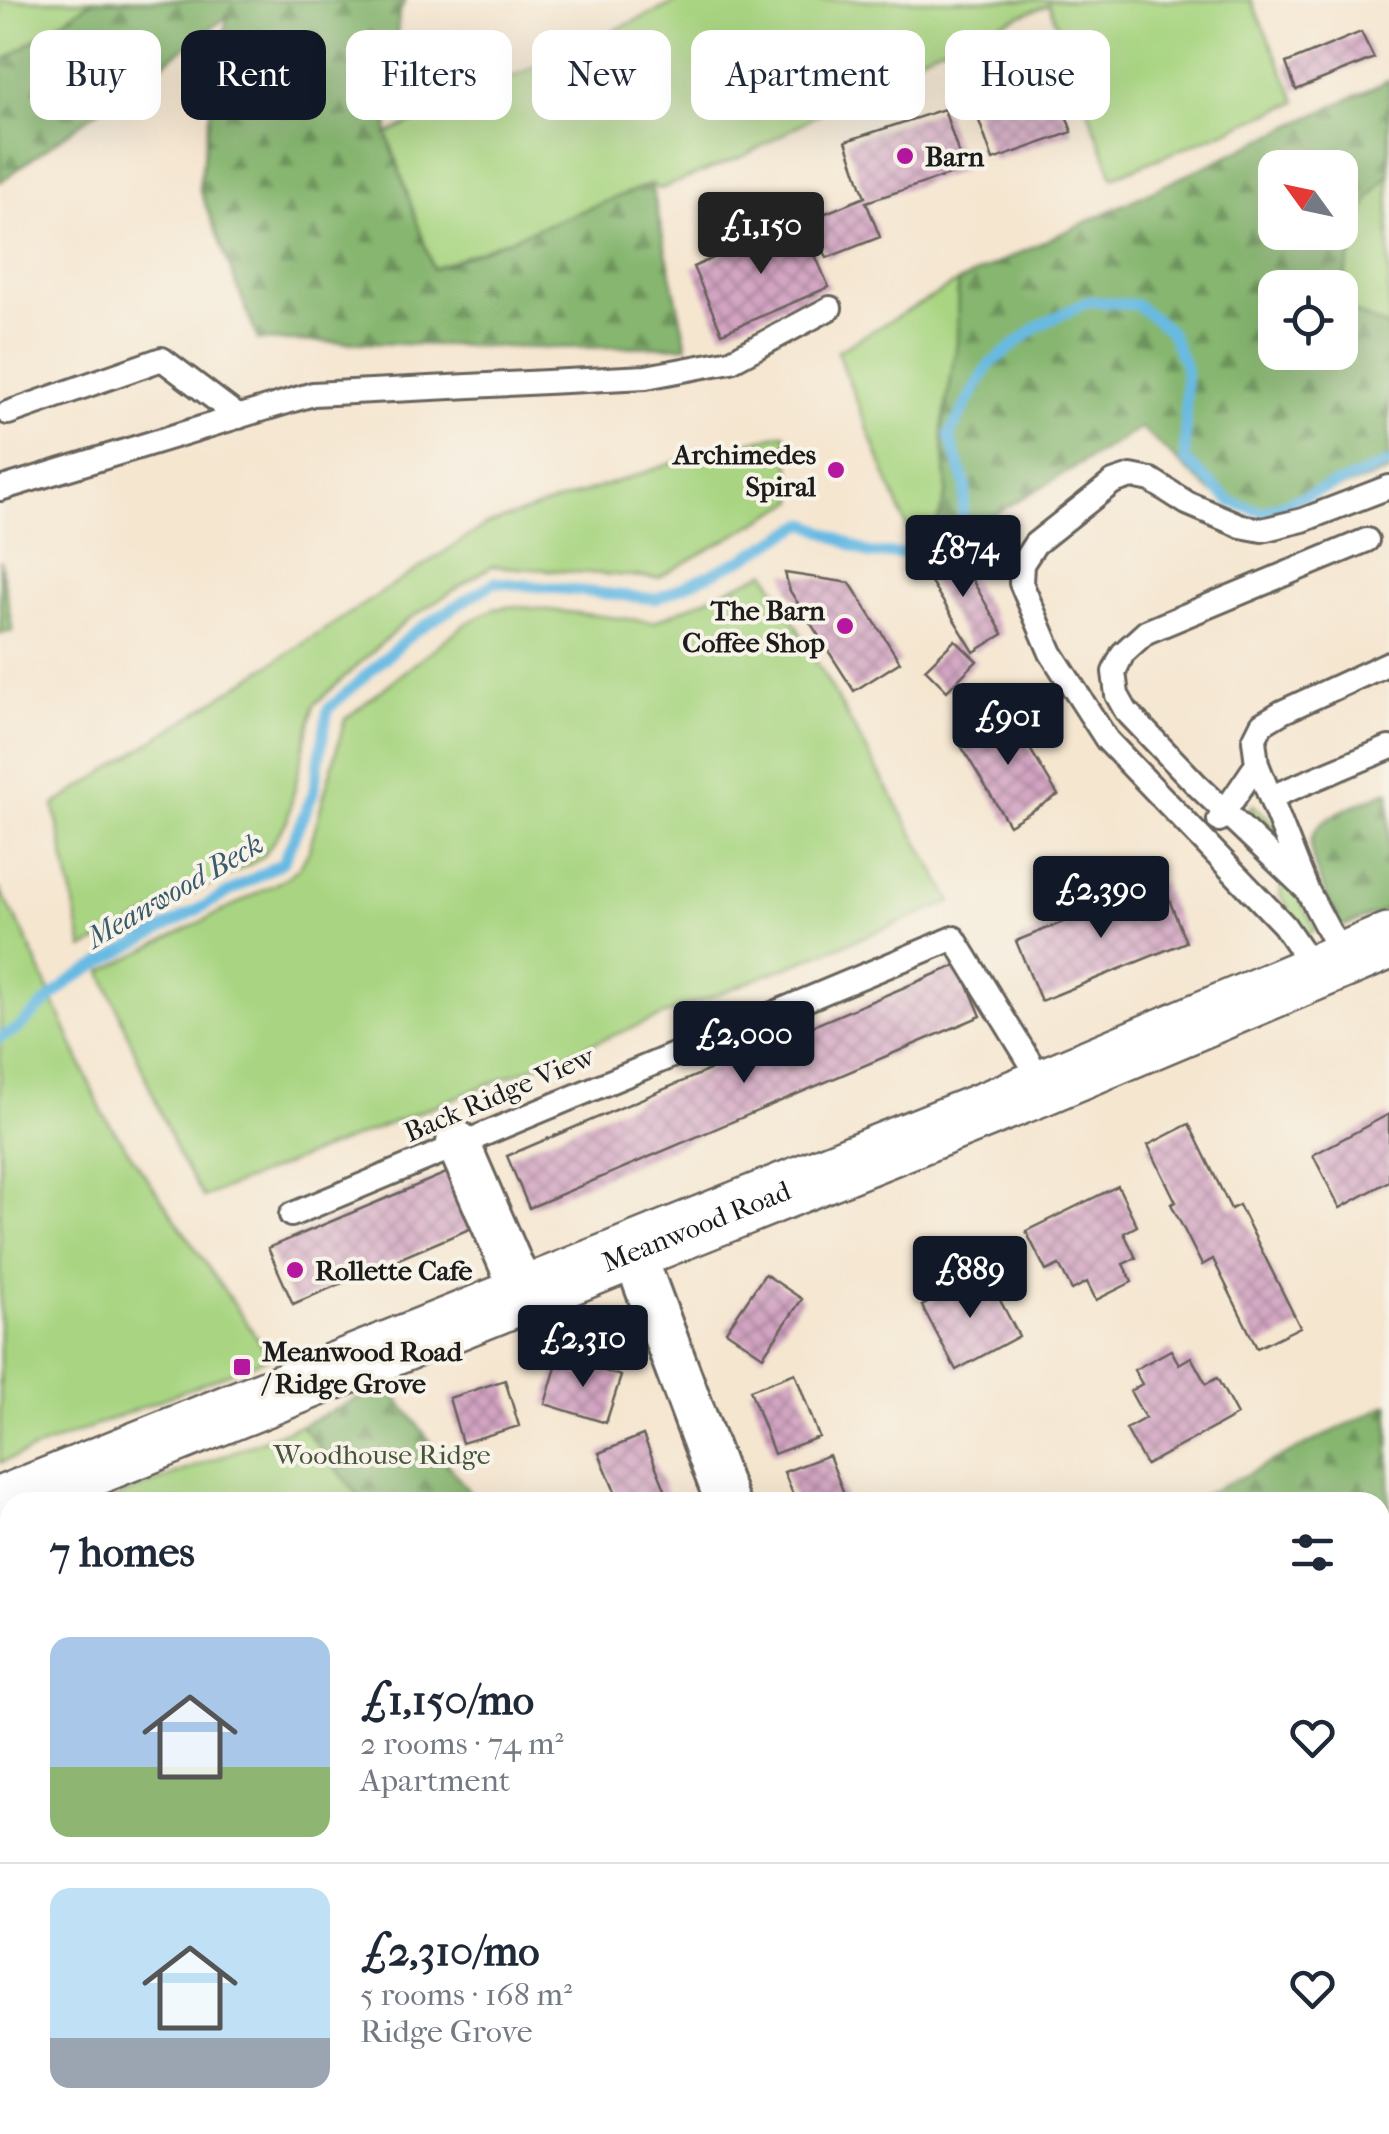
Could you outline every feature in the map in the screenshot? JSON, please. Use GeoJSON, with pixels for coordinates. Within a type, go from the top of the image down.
{"type":"FeatureCollection","features":[{"type":"Feature","properties":{"kind":"street","name":"Meanwood Road"},"geometry":{"type":"LineString","coordinates":[[32,1492],[1045,1086],[1350,958]]}},
{"type":"Feature","properties":{"kind":"street"},"geometry":{"type":"LineString","coordinates":[[458,1143],[523,1293]]}},
{"type":"Feature","properties":{"kind":"street"},"geometry":{"type":"LineString","coordinates":[[634,1251],[722,1492]]}},
{"type":"Feature","properties":{"kind":"lane"},"geometry":{"type":"LineString","coordinates":[[0,489],[314,394],[646,378],[731,361],[830,308]]}},
{"type":"Feature","properties":{"kind":"lane"},"geometry":{"type":"LineString","coordinates":[[8,413],[162,360],[239,417]]}},
{"type":"Feature","properties":{"kind":"lane"},"geometry":{"type":"LineString","coordinates":[[1350,958],[1284,925],[1107,740],[1051,654],[1021,583],[1022,564],[1035,544],[1113,482],[1131,476],[1151,480],[1186,503],[1241,526],[1262,530],[1303,520],[1389,487]]}},
{"type":"Feature","properties":{"kind":"lane"},"geometry":{"type":"LineString","coordinates":[[1308,890],[1126,712],[1116,695],[1114,672],[1122,653],[1146,632],[1367,540]]}},
{"type":"Feature","properties":{"kind":"lane"},"geometry":{"type":"LineString","coordinates":[[1350,958],[1308,890],[1257,764],[1254,740],[1262,724],[1304,700],[1389,663]]}},
{"type":"Feature","properties":{"kind":"lane"},"geometry":{"type":"LineString","coordinates":[[1271,797],[1389,748]]}},
{"type":"Feature","properties":{"kind":"lane"},"geometry":{"type":"LineString","coordinates":[[1205,840],[1257,764]]}},
{"type":"Feature","properties":{"kind":"lane","name":"Back Ridge View"},"geometry":{"type":"LineString","coordinates":[[290,1215],[954,938],[1045,1086]]}},
{"type":"Feature","properties":{"kind":"green space"},"geometry":{"type":"Polygon","coordinates":[[[0,0],[94,0],[49,30],[30,30],[30,43],[0,63],[0,0]]]}},
{"type":"Feature","properties":{"kind":"green space"},"geometry":{"type":"Polygon","coordinates":[[[94,0],[405,0],[397,30],[346,30],[346,120],[388,120],[387,134],[433,269],[651,184],[687,346],[542,348],[258,340],[199,188],[209,120],[326,120],[326,30],[224,30],[228,16],[209,30],[181,30],[181,50],[161,65],[161,30],[49,30],[94,0]]]}},
{"type":"Feature","properties":{"kind":"green space"},"geometry":{"type":"Polygon","coordinates":[[[681,0],[1251,0],[1297,102],[1113,177],[1092,120],[1110,120],[1110,30],[1059,30],[1049,4],[984,30],[945,30],[945,46],[925,54],[925,30],[691,30],[691,120],[808,120],[744,156],[660,189],[651,184],[433,269],[387,134],[418,120],[512,120],[512,77],[532,68],[532,120],[671,120],[671,30],[615,30],[681,0]]]}},
{"type":"Feature","properties":{"kind":"green space"},"geometry":{"type":"Polygon","coordinates":[[[30,43],[30,120],[85,120],[0,182],[0,63],[30,43]]]}},
{"type":"Feature","properties":{"kind":"green space"},"geometry":{"type":"Polygon","coordinates":[[[1389,80],[1389,174],[1368,200],[1358,232],[1358,150],[1258,150],[1258,250],[1352,250],[1346,270],[1258,270],[1258,370],[1358,370],[1358,314],[1389,328],[1389,472],[1260,513],[1210,491],[1141,428],[987,519],[953,546],[937,523],[947,491],[942,430],[957,343],[958,282],[1389,80]]]}},
{"type":"Feature","properties":{"kind":"green space"},"geometry":{"type":"Polygon","coordinates":[[[1389,174],[1389,328],[1358,314],[1358,270],[1346,270],[1352,250],[1358,250],[1358,232],[1368,200],[1389,174]]]}},
{"type":"Feature","properties":{"kind":"green space"},"geometry":{"type":"Polygon","coordinates":[[[958,282],[957,343],[942,430],[947,491],[937,523],[923,539],[910,536],[837,351],[958,282]]]}},
{"type":"Feature","properties":{"kind":"green space"},"geometry":{"type":"Polygon","coordinates":[[[785,433],[795,501],[658,578],[492,566],[406,621],[314,705],[287,821],[262,858],[83,949],[54,805],[486,525],[682,460],[785,433]]]}},
{"type":"Feature","properties":{"kind":"green space"},"geometry":{"type":"Polygon","coordinates":[[[0,560],[13,631],[0,634],[0,560]]]}},
{"type":"Feature","properties":{"kind":"green space"},"geometry":{"type":"Polygon","coordinates":[[[766,572],[952,902],[203,1197],[178,1155],[102,972],[283,880],[299,868],[309,850],[345,719],[465,624],[494,609],[514,606],[654,622],[766,572]]]}},
{"type":"Feature","properties":{"kind":"green space"},"geometry":{"type":"Polygon","coordinates":[[[1389,791],[1389,909],[1339,928],[1311,853],[1312,839],[1318,827],[1333,816],[1389,791]]]}},
{"type":"Feature","properties":{"kind":"green space"},"geometry":{"type":"Polygon","coordinates":[[[1253,805],[1274,823],[1292,867],[1244,814],[1253,805]]]}},
{"type":"Feature","properties":{"kind":"green space"},"geometry":{"type":"Polygon","coordinates":[[[1282,883],[1296,892],[1316,929],[1305,936],[1280,895],[1282,883]]]}},
{"type":"Feature","properties":{"kind":"green space"},"geometry":{"type":"Polygon","coordinates":[[[0,890],[24,933],[103,1114],[270,1357],[0,1463],[0,890]]]}},
{"type":"Feature","properties":{"kind":"green space","name":"Woodhouse Ridge"},"geometry":{"type":"Polygon","coordinates":[[[387,1385],[469,1492],[356,1492],[301,1425],[387,1385]]]}},
{"type":"Feature","properties":{"kind":"green space"},"geometry":{"type":"Polygon","coordinates":[[[1389,1404],[1389,1492],[1210,1492],[1389,1404]]]}},
{"type":"Feature","properties":{"kind":"green space"},"geometry":{"type":"Polygon","coordinates":[[[301,1425],[356,1492],[130,1492],[301,1425]]]}},
{"type":"Feature","properties":{"kind":"building"},"geometry":{"type":"Polygon","coordinates":[[[1361,32],[1374,58],[1296,90],[1286,63],[1361,32]]]}},
{"type":"Feature","properties":{"kind":"building","name":"Barn"},"geometry":{"type":"Polygon","coordinates":[[[944,109],[964,170],[866,202],[880,237],[827,258],[811,219],[865,197],[846,141],[910,120],[925,120],[925,115],[944,109]]]}},
{"type":"Feature","properties":{"kind":"building"},"geometry":{"type":"Polygon","coordinates":[[[979,120],[1068,120],[1072,132],[993,160],[979,120]]]}},
{"type":"Feature","properties":{"kind":"building"},"geometry":{"type":"Polygon","coordinates":[[[800,220],[829,287],[722,333],[693,267],[800,220]]]}},
{"type":"Feature","properties":{"kind":"building"},"geometry":{"type":"Polygon","coordinates":[[[953,546],[1003,634],[974,652],[923,569],[953,546]]]}},
{"type":"Feature","properties":{"kind":"building","name":"The Barn Coffee Shop"},"geometry":{"type":"Polygon","coordinates":[[[785,573],[850,583],[900,662],[854,691],[790,591],[785,573]]]}},
{"type":"Feature","properties":{"kind":"building"},"geometry":{"type":"Polygon","coordinates":[[[955,640],[977,661],[947,691],[925,669],[955,640]]]}},
{"type":"Feature","properties":{"kind":"building"},"geometry":{"type":"Polygon","coordinates":[[[1007,711],[1058,795],[1009,825],[958,741],[1007,711]]]}},
{"type":"Feature","properties":{"kind":"building"},"geometry":{"type":"Polygon","coordinates":[[[1162,882],[1186,942],[1041,1001],[1016,941],[1162,882]]]}},
{"type":"Feature","properties":{"kind":"building"},"geometry":{"type":"Polygon","coordinates":[[[959,964],[981,1016],[529,1208],[507,1156],[959,964]]]}},
{"type":"Feature","properties":{"kind":"building"},"geometry":{"type":"Polygon","coordinates":[[[1389,1114],[1389,1181],[1340,1208],[1313,1155],[1389,1114]]]}},
{"type":"Feature","properties":{"kind":"building"},"geometry":{"type":"Polygon","coordinates":[[[1189,1124],[1231,1209],[1239,1205],[1300,1327],[1257,1348],[1213,1259],[1202,1265],[1171,1204],[1176,1202],[1148,1145],[1189,1124]]]}},
{"type":"Feature","properties":{"kind":"building"},"geometry":{"type":"Polygon","coordinates":[[[451,1171],[474,1227],[293,1304],[268,1248],[451,1171]]]}},
{"type":"Feature","properties":{"kind":"building"},"geometry":{"type":"Polygon","coordinates":[[[1118,1186],[1137,1226],[1124,1233],[1136,1258],[1123,1264],[1132,1282],[1096,1300],[1087,1282],[1072,1290],[1059,1265],[1046,1271],[1026,1231],[1118,1186]]]}},
{"type":"Feature","properties":{"kind":"building"},"geometry":{"type":"Polygon","coordinates":[[[985,1272],[1019,1336],[956,1370],[922,1306],[985,1272]]]}},
{"type":"Feature","properties":{"kind":"building"},"geometry":{"type":"Polygon","coordinates":[[[765,1274],[802,1299],[763,1356],[726,1331],[765,1274]]]}},
{"type":"Feature","properties":{"kind":"building"},"geometry":{"type":"Polygon","coordinates":[[[1171,1350],[1179,1364],[1191,1357],[1206,1384],[1217,1378],[1237,1415],[1146,1465],[1126,1429],[1145,1418],[1130,1391],[1142,1384],[1134,1370],[1171,1350]]]}},
{"type":"Feature","properties":{"kind":"building"},"geometry":{"type":"Polygon","coordinates":[[[559,1357],[621,1376],[606,1423],[545,1404],[559,1357]]]}},
{"type":"Feature","properties":{"kind":"building"},"geometry":{"type":"Polygon","coordinates":[[[795,1373],[819,1437],[774,1454],[750,1390],[795,1373]]]}},
{"type":"Feature","properties":{"kind":"building"},"geometry":{"type":"Polygon","coordinates":[[[505,1380],[519,1426],[462,1443],[449,1398],[505,1380]]]}},
{"type":"Feature","properties":{"kind":"building"},"geometry":{"type":"Polygon","coordinates":[[[643,1435],[666,1492],[615,1492],[599,1453],[643,1435]]]}},
{"type":"Feature","properties":{"kind":"building"},"geometry":{"type":"Polygon","coordinates":[[[829,1455],[843,1492],[792,1492],[784,1472],[829,1455]]]}},
{"type":"Feature","properties":{"kind":"waterway","name":"Meanwood Beck"},"geometry":{"type":"LineString","coordinates":[[0,1038],[17,1029],[71,980],[283,862],[313,794],[328,709],[414,632],[495,582],[656,599],[743,559],[806,523],[870,554],[923,553],[961,527],[966,486],[949,435],[989,365],[1038,326],[1089,301],[1137,305],[1170,331],[1186,369],[1185,460],[1231,502],[1262,512],[1389,464]]}},
{"type":"Feature","properties":{"kind":"place","name":"Barn"},"geometry":{"type":"Point","coordinates":[905,156]}},
{"type":"Feature","properties":{"kind":"place","name":"Archimedes Spiral"},"geometry":{"type":"Point","coordinates":[836,470]}},
{"type":"Feature","properties":{"kind":"place","name":"The Barn Coffee Shop"},"geometry":{"type":"Point","coordinates":[845,626]}},
{"type":"Feature","properties":{"kind":"place","name":"Rollette Cafe"},"geometry":{"type":"Point","coordinates":[295,1270]}},
{"type":"Feature","properties":{"kind":"place","name":"Meanwood Road / Ridge Grove"},"geometry":{"type":"Point","coordinates":[242,1367]}}]}
